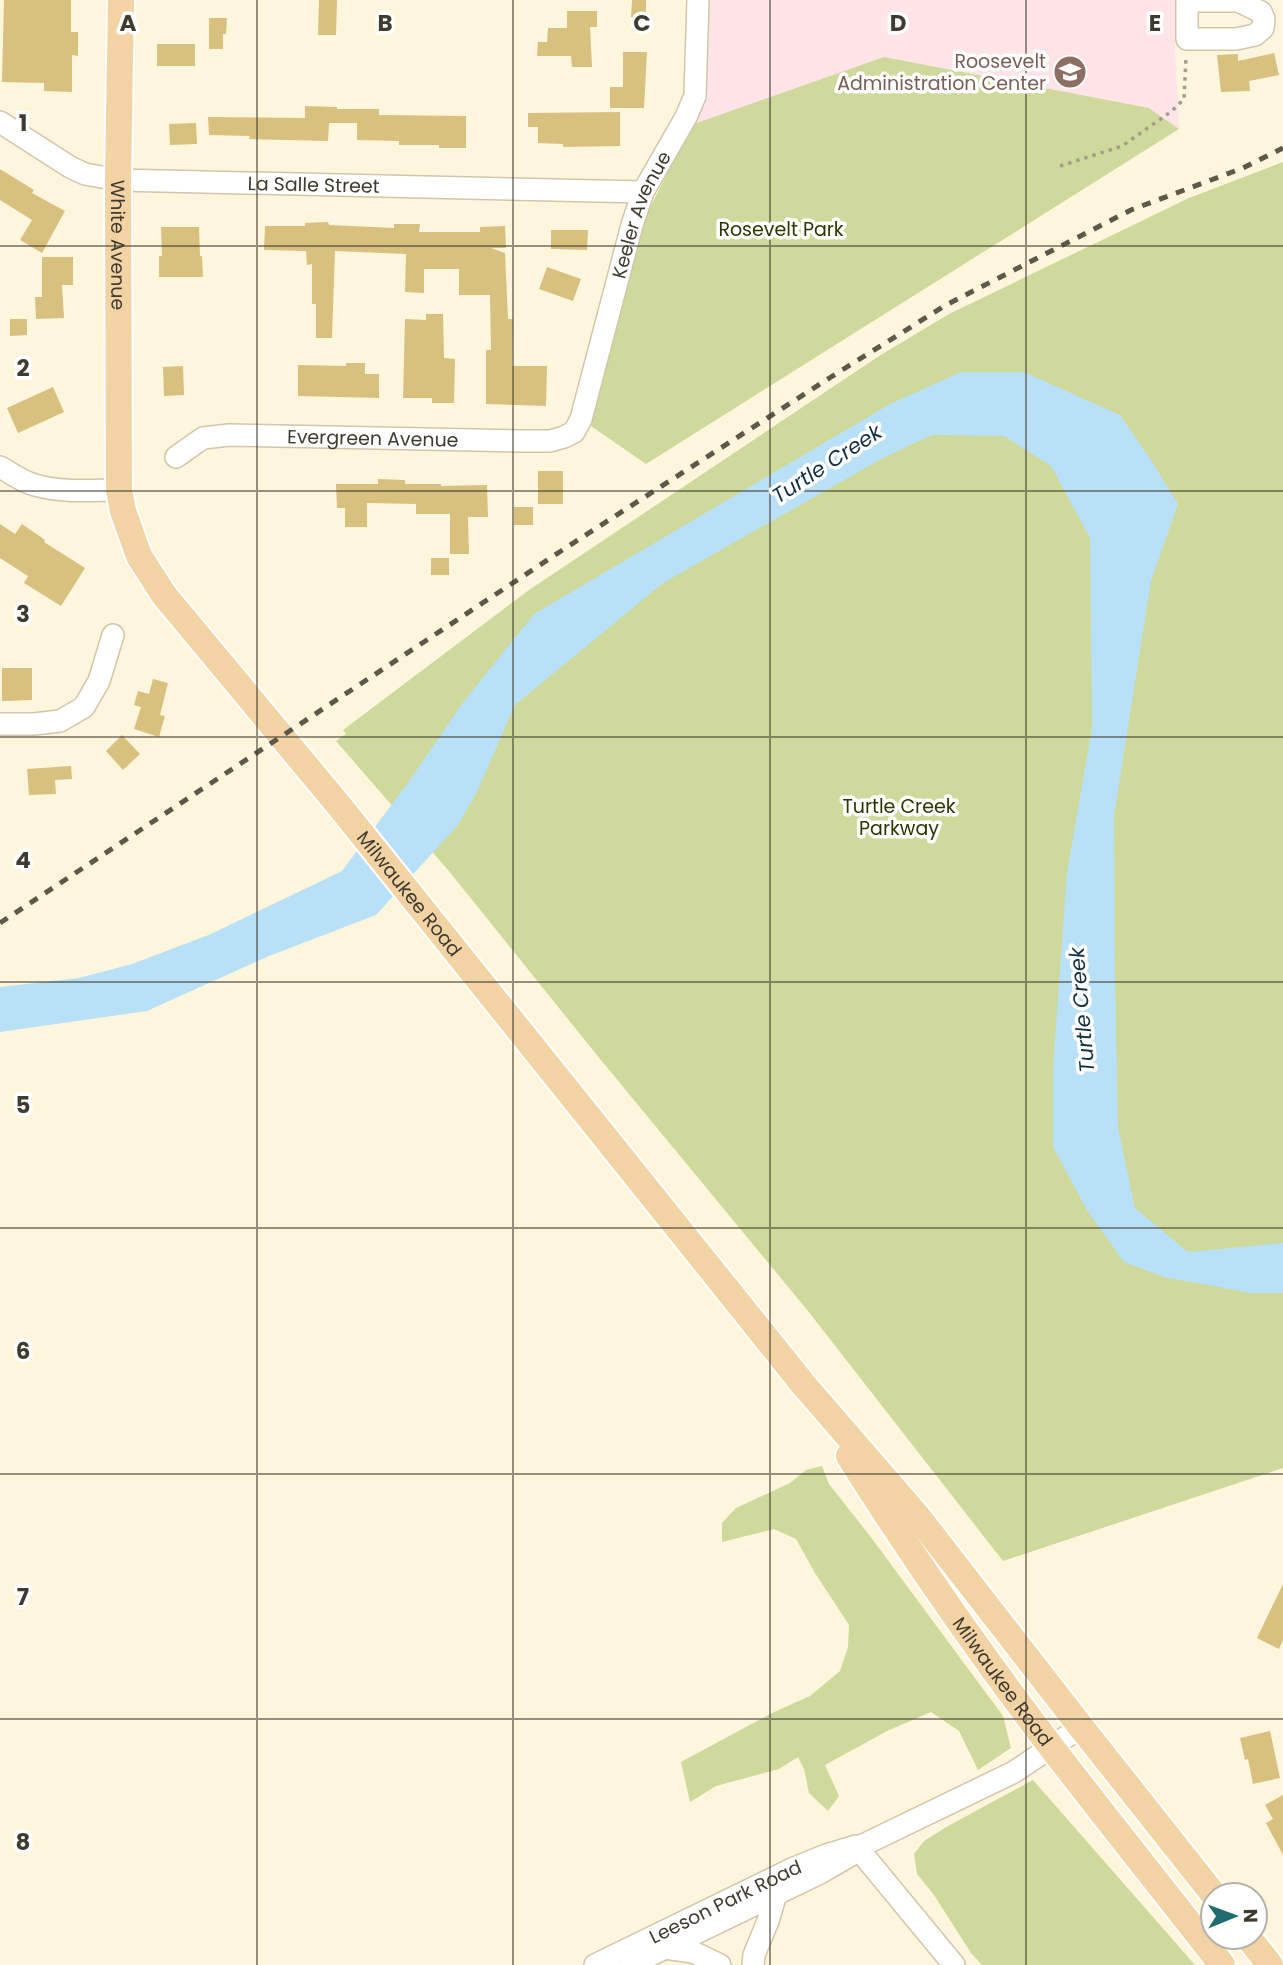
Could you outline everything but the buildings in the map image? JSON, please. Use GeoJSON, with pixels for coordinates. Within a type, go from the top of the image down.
{"type":"FeatureCollection","features":[{"type":"Feature","properties":{"kind":"main road","name":"White Avenue"},"geometry":{"type":"LineString","coordinates":[[119,490],[118,180],[121,0]]}},
{"type":"Feature","properties":{"kind":"main road","name":"Milwaukee Road"},"geometry":{"type":"LineString","coordinates":[[119,490],[123,511],[139,556],[173,605],[341,808],[803,1384],[918,1517],[1203,1881]]}},
{"type":"Feature","properties":{"kind":"main road","name":"Milwaukee Road"},"geometry":{"type":"LineString","coordinates":[[803,1384],[897,1533],[995,1672],[1051,1748],[1223,1965]]}},
{"type":"Feature","properties":{"kind":"main road"},"geometry":{"type":"LineString","coordinates":[[1259,1951],[1270,1965]]}},
{"type":"Feature","properties":{"kind":"street","name":"Keeler Avenue"},"geometry":{"type":"LineString","coordinates":[[574,432],[581,419],[592,381],[643,192],[695,96],[698,0]]}},
{"type":"Feature","properties":{"kind":"street"},"geometry":{"type":"LineString","coordinates":[[1188,1],[1238,1],[1261,12],[1264,19],[1263,28],[1255,35],[1236,39],[1187,39],[1188,1]]}},
{"type":"Feature","properties":{"kind":"street","name":"La Salle Street"},"geometry":{"type":"LineString","coordinates":[[0,122],[70,167],[85,174],[118,180],[643,192]]}},
{"type":"Feature","properties":{"kind":"street","name":"Evergreen Avenue"},"geometry":{"type":"LineString","coordinates":[[176,457],[203,439],[229,435],[522,442],[550,441],[574,432]]}},
{"type":"Feature","properties":{"kind":"street"},"geometry":{"type":"LineString","coordinates":[[0,467],[32,485],[57,489],[119,490]]}},
{"type":"Feature","properties":{"kind":"street"},"geometry":{"type":"LineString","coordinates":[[0,724],[60,721],[84,706],[99,681],[113,635]]}},
{"type":"Feature","properties":{"kind":"street","name":"Leeson Park Road"},"geometry":{"type":"LineString","coordinates":[[595,1965],[794,1868],[826,1855],[861,1846],[1014,1772],[1081,1727]]}},
{"type":"Feature","properties":{"kind":"street"},"geometry":{"type":"LineString","coordinates":[[861,1846],[865,1857],[954,1965]]}},
{"type":"Feature","properties":{"kind":"street","name":"Leeson Park Road"},"geometry":{"type":"LineString","coordinates":[[630,1965],[820,1873],[861,1846]]}},
{"type":"Feature","properties":{"kind":"street"},"geometry":{"type":"LineString","coordinates":[[753,1965],[754,1955],[776,1895]]}},
{"type":"Feature","properties":{"kind":"street"},"geometry":{"type":"LineString","coordinates":[[665,1948],[693,1952],[720,1965]]}},
{"type":"Feature","properties":{"kind":"path"},"geometry":{"type":"LineString","coordinates":[[1060,166],[1122,146],[1172,111],[1184,99],[1187,39]]}},
{"type":"Feature","properties":{"kind":"shaded area","name":"Roosevelt Administration Center"},"geometry":{"type":"Polygon","coordinates":[[[709,0],[1175,0],[1179,129],[1149,108],[691,125],[707,88],[709,0]]]}},
{"type":"Feature","properties":{"kind":"green space","name":"Rosevelt Park"},"geometry":{"type":"Polygon","coordinates":[[[884,57],[1149,108],[1179,129],[646,464],[588,424],[645,218],[691,125],[884,57]]]}},
{"type":"Feature","properties":{"kind":"green space","name":"Turtle Creek Parkway"},"geometry":{"type":"Polygon","coordinates":[[[1283,162],[1283,1468],[1003,1561],[808,1311],[448,870],[336,741],[346,734],[343,730],[529,590],[879,356],[949,314],[1189,198],[1283,162]]]}},
{"type":"Feature","properties":{"kind":"green space"},"geometry":{"type":"Polygon","coordinates":[[[822,1466],[829,1484],[1003,1716],[1011,1748],[978,1770],[959,1731],[931,1712],[887,1731],[825,1765],[839,1796],[828,1811],[809,1793],[804,1769],[798,1757],[779,1769],[716,1786],[690,1802],[681,1762],[772,1713],[810,1696],[840,1671],[848,1647],[849,1625],[796,1539],[774,1529],[722,1542],[722,1523],[736,1508],[790,1483],[806,1470],[822,1466]]]}},
{"type":"Feature","properties":{"kind":"green space"},"geometry":{"type":"Polygon","coordinates":[[[1033,1780],[1195,1965],[982,1965],[971,1953],[934,1895],[917,1874],[914,1854],[924,1841],[948,1826],[1033,1780]]]}},
{"type":"Feature","properties":{"kind":"water","name":"Turtle Creek"},"geometry":{"type":"Polygon","coordinates":[[[961,372],[1024,372],[1120,415],[1178,504],[1151,581],[1114,816],[1118,1127],[1135,1208],[1188,1252],[1283,1243],[1283,1293],[1251,1293],[1164,1277],[1124,1262],[1088,1212],[1053,1147],[1053,1066],[1067,872],[1092,728],[1090,538],[1051,466],[1004,436],[932,435],[883,458],[663,583],[515,705],[477,792],[458,825],[376,915],[269,956],[147,1011],[0,1032],[0,987],[79,978],[132,964],[211,934],[342,871],[464,701],[534,614],[890,404],[961,372]]]}},
{"type":"Feature","properties":{"kind":"railway"},"geometry":{"type":"LineString","coordinates":[[0,923],[564,549],[946,305],[1131,210],[1243,168],[1283,148]]}},
{"type":"Feature","properties":{"kind":"place","name":"Roosevelt Administration Center"},"geometry":{"type":"Point","coordinates":[1070,72]}}]}
